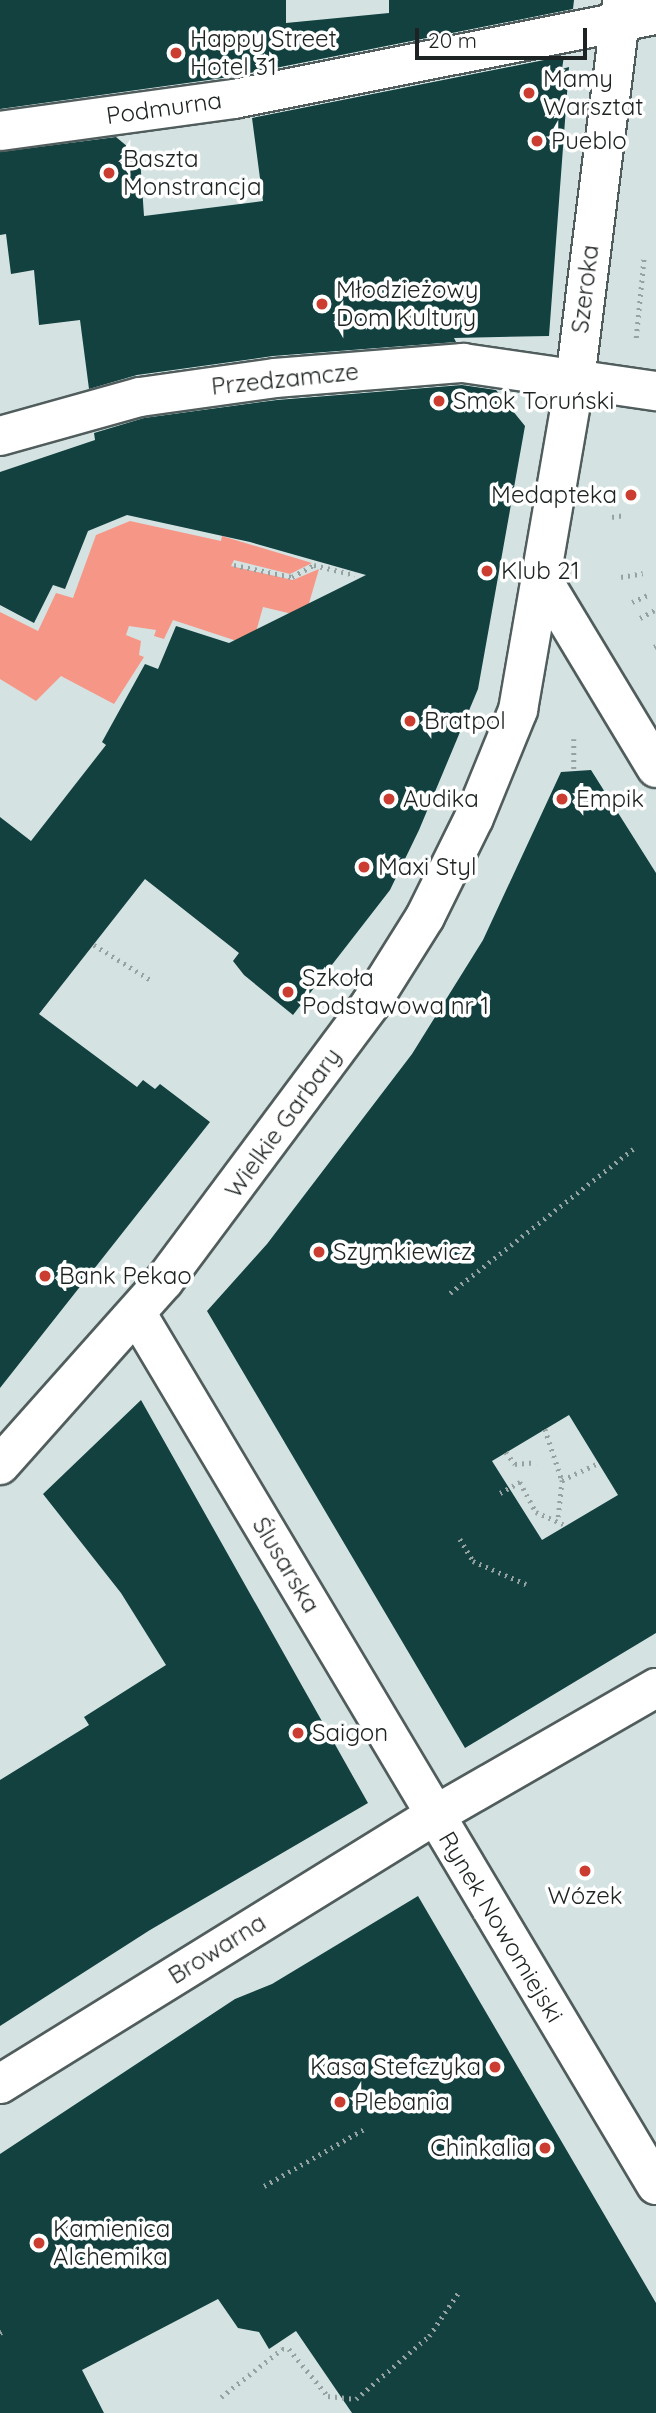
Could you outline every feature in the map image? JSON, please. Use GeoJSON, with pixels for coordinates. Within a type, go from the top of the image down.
{"type":"FeatureCollection","features":[{"type":"Feature","properties":{"kind":"street","name":"Podmurna"},"geometry":{"type":"LineString","coordinates":[[0,131],[234,99],[620,13],[656,15]]}},
{"type":"Feature","properties":{"kind":"street","name":"Szeroka"},"geometry":{"type":"LineString","coordinates":[[541,578],[575,380],[620,13]]}},
{"type":"Feature","properties":{"kind":"street","name":"Przedzamcze"},"geometry":{"type":"LineString","coordinates":[[0,436],[140,397],[275,378],[463,363],[656,391]]}},
{"type":"Feature","properties":{"kind":"street","name":"Wielkie Garbary"},"geometry":{"type":"LineString","coordinates":[[0,1465],[137,1314],[378,992],[425,917],[456,855],[518,710],[541,578]]}},
{"type":"Feature","properties":{"kind":"street"},"geometry":{"type":"LineString","coordinates":[[541,578],[656,768]]}},
{"type":"Feature","properties":{"kind":"street","name":"Ślusarska"},"geometry":{"type":"LineString","coordinates":[[137,1314],[435,1815]]}},
{"type":"Feature","properties":{"kind":"street","name":"Rynek Nowomiejski"},"geometry":{"type":"LineString","coordinates":[[656,1688],[435,1815],[656,2185]]}},
{"type":"Feature","properties":{"kind":"street","name":"Browarna"},"geometry":{"type":"LineString","coordinates":[[0,2084],[435,1815]]}},
{"type":"Feature","properties":{"kind":"path"},"geometry":{"type":"LineString","coordinates":[[634,353],[646,242]]}},
{"type":"Feature","properties":{"kind":"path"},"geometry":{"type":"LineString","coordinates":[[612,517],[624,515]]}},
{"type":"Feature","properties":{"kind":"path"},"geometry":{"type":"LineString","coordinates":[[234,565],[292,577],[314,565],[355,575]]}},
{"type":"Feature","properties":{"kind":"path"},"geometry":{"type":"LineString","coordinates":[[621,577],[643,573]]}},
{"type":"Feature","properties":{"kind":"path"},"geometry":{"type":"LineString","coordinates":[[632,602],[650,594]]}},
{"type":"Feature","properties":{"kind":"path"},"geometry":{"type":"LineString","coordinates":[[640,618],[655,610]]}},
{"type":"Feature","properties":{"kind":"path"},"geometry":{"type":"LineString","coordinates":[[574,738],[574,771]]}},
{"type":"Feature","properties":{"kind":"path"},"geometry":{"type":"LineString","coordinates":[[94,945],[151,980]]}},
{"type":"Feature","properties":{"kind":"path"},"geometry":{"type":"LineString","coordinates":[[450,1293],[633,1149]]}},
{"type":"Feature","properties":{"kind":"path"},"geometry":{"type":"LineString","coordinates":[[545,1429],[562,1480],[558,1517]]}},
{"type":"Feature","properties":{"kind":"path"},"geometry":{"type":"LineString","coordinates":[[506,1452],[514,1464],[536,1462]]}},
{"type":"Feature","properties":{"kind":"path"},"geometry":{"type":"LineString","coordinates":[[562,1480],[598,1463]]}},
{"type":"Feature","properties":{"kind":"path"},"geometry":{"type":"LineString","coordinates":[[500,1493],[520,1482],[536,1512],[563,1524]]}},
{"type":"Feature","properties":{"kind":"path"},"geometry":{"type":"LineString","coordinates":[[460,1539],[473,1561],[526,1584]]}},
{"type":"Feature","properties":{"kind":"path"},"geometry":{"type":"LineString","coordinates":[[264,2186],[366,2128]]}},
{"type":"Feature","properties":{"kind":"path"},"geometry":{"type":"LineString","coordinates":[[221,2397],[282,2349],[289,2349],[328,2396],[356,2399],[429,2336],[458,2293]]}},
{"type":"Feature","properties":{"kind":"shaded area"},"geometry":{"type":"Polygon","coordinates":[[[130,521],[221,541],[222,536],[312,563],[290,574],[234,560],[231,566],[293,580],[319,569],[305,617],[263,607],[252,646],[173,620],[164,639],[154,636],[156,630],[129,626],[126,635],[141,641],[139,655],[144,657],[114,704],[61,676],[36,701],[0,679],[0,612],[38,631],[56,593],[73,598],[96,535],[130,521]]]}},
{"type":"Feature","properties":{"kind":"building"},"geometry":{"type":"Polygon","coordinates":[[[0,0],[286,0],[286,23],[389,13],[389,0],[574,0],[573,9],[230,77],[0,109],[0,0]]]}},
{"type":"Feature","properties":{"kind":"building"},"geometry":{"type":"Polygon","coordinates":[[[564,56],[562,69],[569,67],[549,336],[454,338],[456,342],[273,356],[137,375],[89,389],[80,320],[39,325],[34,270],[11,274],[6,234],[0,235],[0,152],[116,137],[140,157],[144,216],[263,201],[252,118],[564,56]]]}},
{"type":"Feature","properties":{"kind":"building"},"geometry":{"type":"Polygon","coordinates":[[[462,385],[496,390],[525,426],[478,689],[419,830],[390,890],[293,1015],[244,975],[233,961],[239,953],[145,879],[39,1014],[137,1087],[143,1080],[155,1089],[160,1084],[210,1122],[0,1388],[0,817],[31,841],[106,745],[102,742],[145,664],[158,669],[176,626],[229,643],[366,575],[250,542],[127,515],[88,531],[65,589],[53,585],[34,623],[0,605],[0,472],[95,440],[94,433],[144,418],[277,400],[462,385]]]}},
{"type":"Feature","properties":{"kind":"building"},"geometry":{"type":"Polygon","coordinates":[[[591,770],[656,873],[656,1633],[465,1748],[207,1311],[267,1244],[412,1054],[483,940],[561,772],[591,770]],[[569,1415],[492,1461],[542,1540],[618,1495],[569,1415]]]}},
{"type":"Feature","properties":{"kind":"building"},"geometry":{"type":"Polygon","coordinates":[[[141,1400],[368,1803],[150,1930],[0,2026],[0,1780],[89,1725],[84,1717],[166,1665],[121,1593],[43,1494],[141,1400]]]}},
{"type":"Feature","properties":{"kind":"building"},"geometry":{"type":"Polygon","coordinates":[[[418,1896],[656,2303],[656,2413],[352,2413],[296,2331],[269,2349],[259,2332],[238,2328],[218,2299],[82,2370],[104,2413],[0,2413],[0,2154],[235,1999],[272,1984],[418,1896]]]}},
{"type":"Feature","properties":{"kind":"place","name":"Happy Street Hotel 31"},"geometry":{"type":"Point","coordinates":[176,53]}},
{"type":"Feature","properties":{"kind":"place","name":"Mamy Warsztat"},"geometry":{"type":"Point","coordinates":[529,93]}},
{"type":"Feature","properties":{"kind":"place","name":"Pueblo"},"geometry":{"type":"Point","coordinates":[537,141]}},
{"type":"Feature","properties":{"kind":"place","name":"Baszta Monstrancja"},"geometry":{"type":"Point","coordinates":[109,173]}},
{"type":"Feature","properties":{"kind":"place","name":"Młodzieżowy Dom Kultury"},"geometry":{"type":"Point","coordinates":[322,304]}},
{"type":"Feature","properties":{"kind":"place","name":"Smok Toruński"},"geometry":{"type":"Point","coordinates":[439,401]}},
{"type":"Feature","properties":{"kind":"place","name":"Medapteka"},"geometry":{"type":"Point","coordinates":[631,495]}},
{"type":"Feature","properties":{"kind":"place","name":"Klub 21"},"geometry":{"type":"Point","coordinates":[487,571]}},
{"type":"Feature","properties":{"kind":"place","name":"Bratpol"},"geometry":{"type":"Point","coordinates":[410,721]}},
{"type":"Feature","properties":{"kind":"place","name":"Audika"},"geometry":{"type":"Point","coordinates":[389,799]}},
{"type":"Feature","properties":{"kind":"place","name":"Empik"},"geometry":{"type":"Point","coordinates":[562,799]}},
{"type":"Feature","properties":{"kind":"place","name":"Maxi Styl"},"geometry":{"type":"Point","coordinates":[364,867]}},
{"type":"Feature","properties":{"kind":"place","name":"Szkoła Podstawowa nr 1"},"geometry":{"type":"Point","coordinates":[288,992]}},
{"type":"Feature","properties":{"kind":"place","name":"Szymkiewicz"},"geometry":{"type":"Point","coordinates":[319,1252]}},
{"type":"Feature","properties":{"kind":"place","name":"Bank Pekao"},"geometry":{"type":"Point","coordinates":[45,1276]}},
{"type":"Feature","properties":{"kind":"place","name":"Saigon"},"geometry":{"type":"Point","coordinates":[298,1733]}},
{"type":"Feature","properties":{"kind":"place","name":"Wózek"},"geometry":{"type":"Point","coordinates":[585,1871]}},
{"type":"Feature","properties":{"kind":"place","name":"Kasa Stefczyka"},"geometry":{"type":"Point","coordinates":[495,2067]}},
{"type":"Feature","properties":{"kind":"place","name":"Plebania"},"geometry":{"type":"Point","coordinates":[340,2102]}},
{"type":"Feature","properties":{"kind":"place","name":"Chinkalia"},"geometry":{"type":"Point","coordinates":[545,2148]}},
{"type":"Feature","properties":{"kind":"place","name":"Kamienica Alchemika"},"geometry":{"type":"Point","coordinates":[39,2243]}}]}
